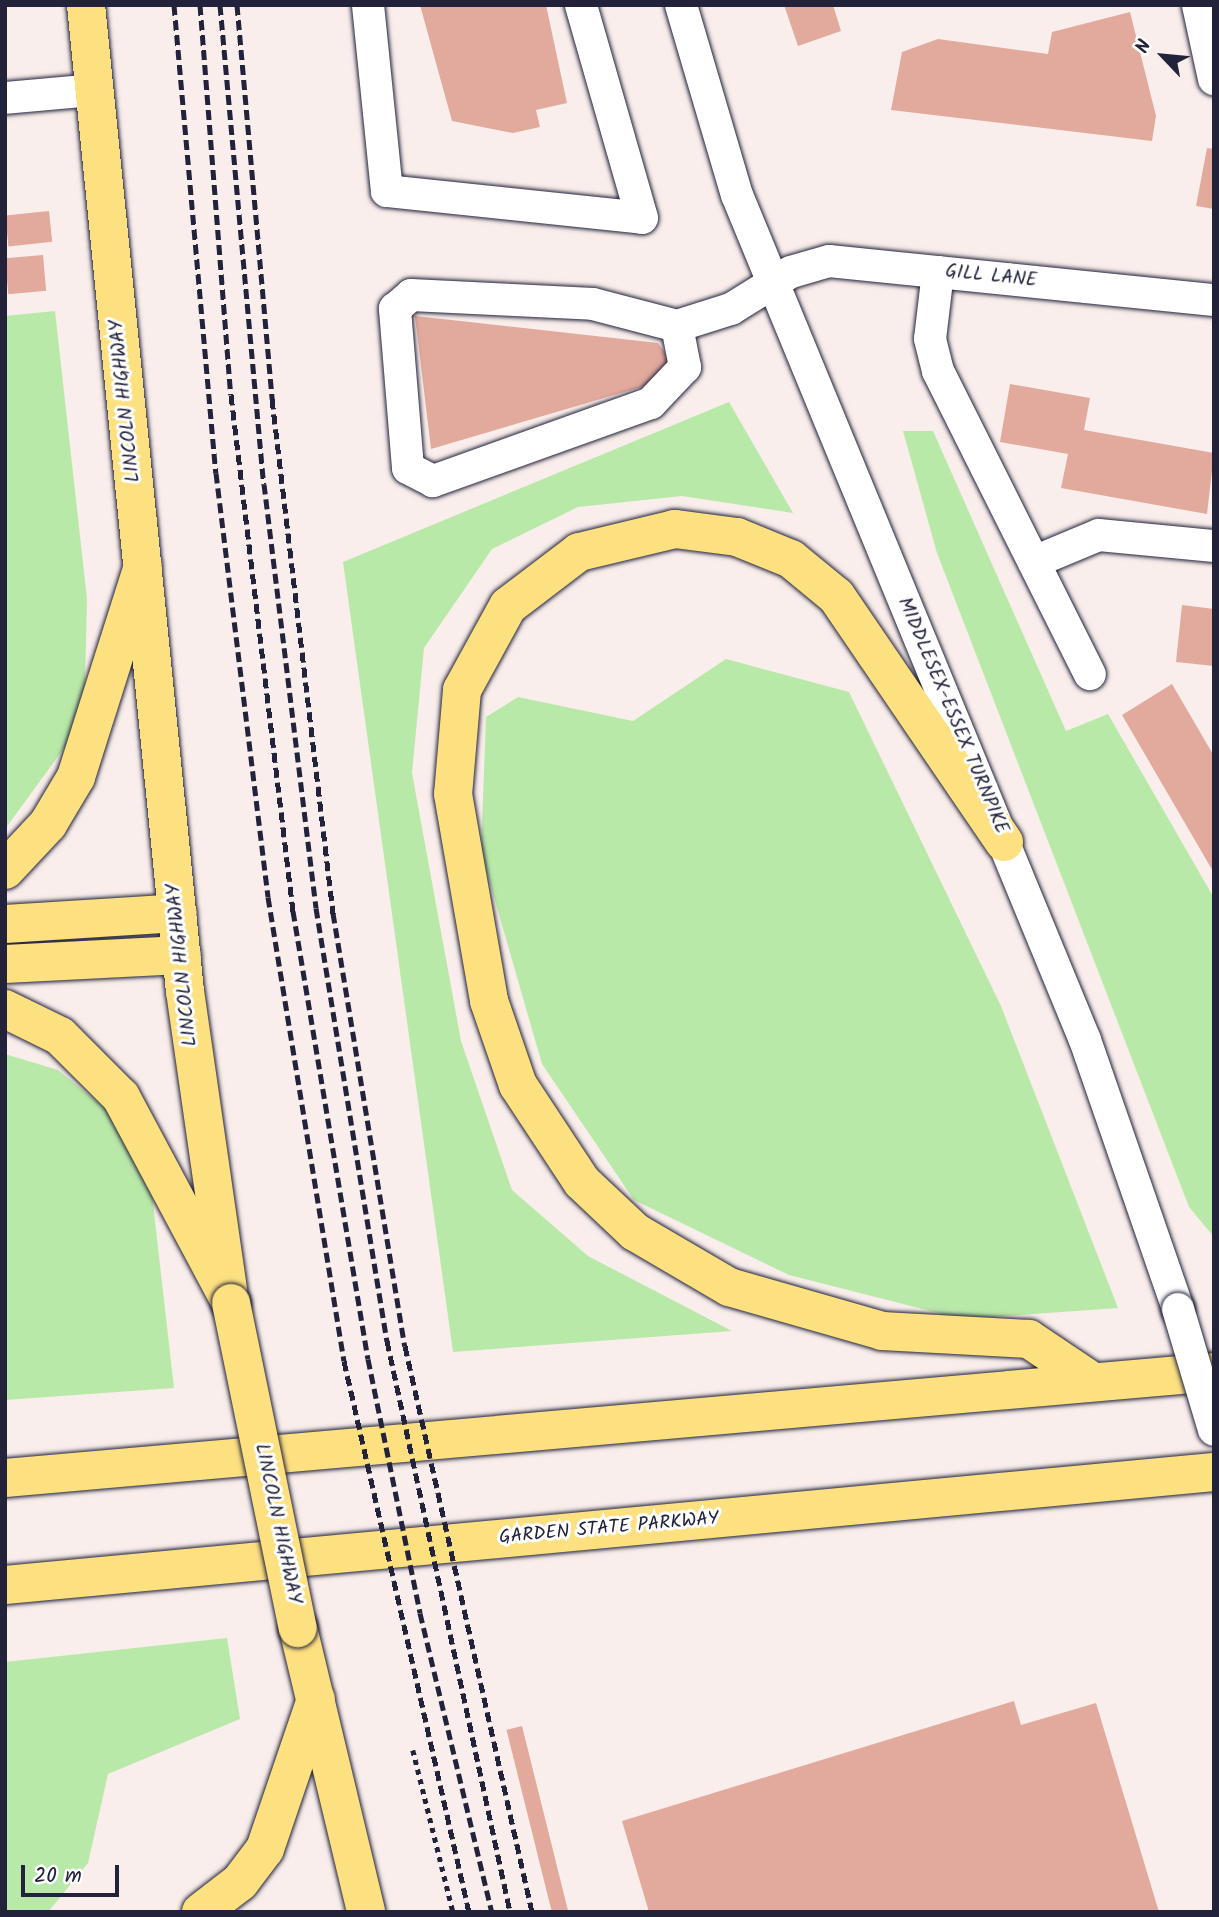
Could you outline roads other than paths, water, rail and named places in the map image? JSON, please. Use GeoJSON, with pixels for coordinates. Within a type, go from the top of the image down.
{"type":"FeatureCollection","features":[{"type":"Feature","properties":{"kind":"main road","name":"LINCOLN HIGHWAY"},"geometry":{"type":"LineString","coordinates":[[86,5],[182,955],[205,1152],[231,1303],[298,1628],[366,1912]]}},
{"type":"Feature","properties":{"kind":"main road"},"geometry":{"type":"LineString","coordinates":[[1004,842],[836,596],[790,559],[737,537],[675,529],[579,552],[508,606],[472,661],[462,690],[453,794],[489,1001],[518,1085],[582,1182],[635,1231],[729,1287],[882,1331],[1029,1339],[1093,1382]]}},
{"type":"Feature","properties":{"kind":"main road"},"geometry":{"type":"LineString","coordinates":[[5,870],[48,824],[76,777],[144,566]]}},
{"type":"Feature","properties":{"kind":"main road"},"geometry":{"type":"LineString","coordinates":[[5,925],[178,914]]}},
{"type":"Feature","properties":{"kind":"main road"},"geometry":{"type":"LineString","coordinates":[[5,964],[182,955]]}},
{"type":"Feature","properties":{"kind":"main road"},"geometry":{"type":"LineString","coordinates":[[5,1009],[68,1043],[121,1097],[231,1303]]}},
{"type":"Feature","properties":{"kind":"main road"},"geometry":{"type":"LineString","coordinates":[[5,1478],[1214,1372]]}},
{"type":"Feature","properties":{"kind":"main road","name":"GARDEN STATE PARKWAY"},"geometry":{"type":"LineString","coordinates":[[5,1585],[1214,1472]]}},
{"type":"Feature","properties":{"kind":"main road"},"geometry":{"type":"LineString","coordinates":[[201,1912],[240,1882],[265,1849],[316,1699]]}},
{"type":"Feature","properties":{"kind":"street"},"geometry":{"type":"LineString","coordinates":[[368,5],[387,191],[642,218],[580,5]]}},
{"type":"Feature","properties":{"kind":"street","name":"MIDDLESEX-ESSEX TURNPIKE"},"geometry":{"type":"LineString","coordinates":[[681,5],[737,195],[1085,1040],[1178,1309],[1214,1430]]}},
{"type":"Feature","properties":{"kind":"street"},"geometry":{"type":"LineString","coordinates":[[1198,5],[1214,79]]}},
{"type":"Feature","properties":{"kind":"street"},"geometry":{"type":"LineString","coordinates":[[5,98],[94,90]]}},
{"type":"Feature","properties":{"kind":"street","name":"GILL LANE"},"geometry":{"type":"LineString","coordinates":[[677,326],[731,309],[773,284],[829,261],[1214,300]]}},
{"type":"Feature","properties":{"kind":"street"},"geometry":{"type":"LineString","coordinates":[[938,272],[933,355],[1090,674]]}},
{"type":"Feature","properties":{"kind":"street"},"geometry":{"type":"LineString","coordinates":[[411,295],[593,304],[677,326],[685,367],[652,403],[433,481],[408,468],[395,309],[411,295]]}},
{"type":"Feature","properties":{"kind":"street"},"geometry":{"type":"LineString","coordinates":[[1034,562],[1098,536],[1214,546]]}},
{"type":"Feature","properties":{"kind":"railway"},"geometry":{"type":"LineString","coordinates":[[174,5],[216,473],[268,897],[344,1361],[469,1912]]}},
{"type":"Feature","properties":{"kind":"railway"},"geometry":{"type":"LineString","coordinates":[[200,5],[231,395],[293,911],[368,1359],[420,1613],[492,1912]]}},
{"type":"Feature","properties":{"kind":"railway"},"geometry":{"type":"LineString","coordinates":[[220,5],[264,484],[316,908],[387,1341],[510,1912]]}},
{"type":"Feature","properties":{"kind":"railway"},"geometry":{"type":"LineString","coordinates":[[237,5],[272,399],[333,913],[405,1346],[532,1912]]}}]}
